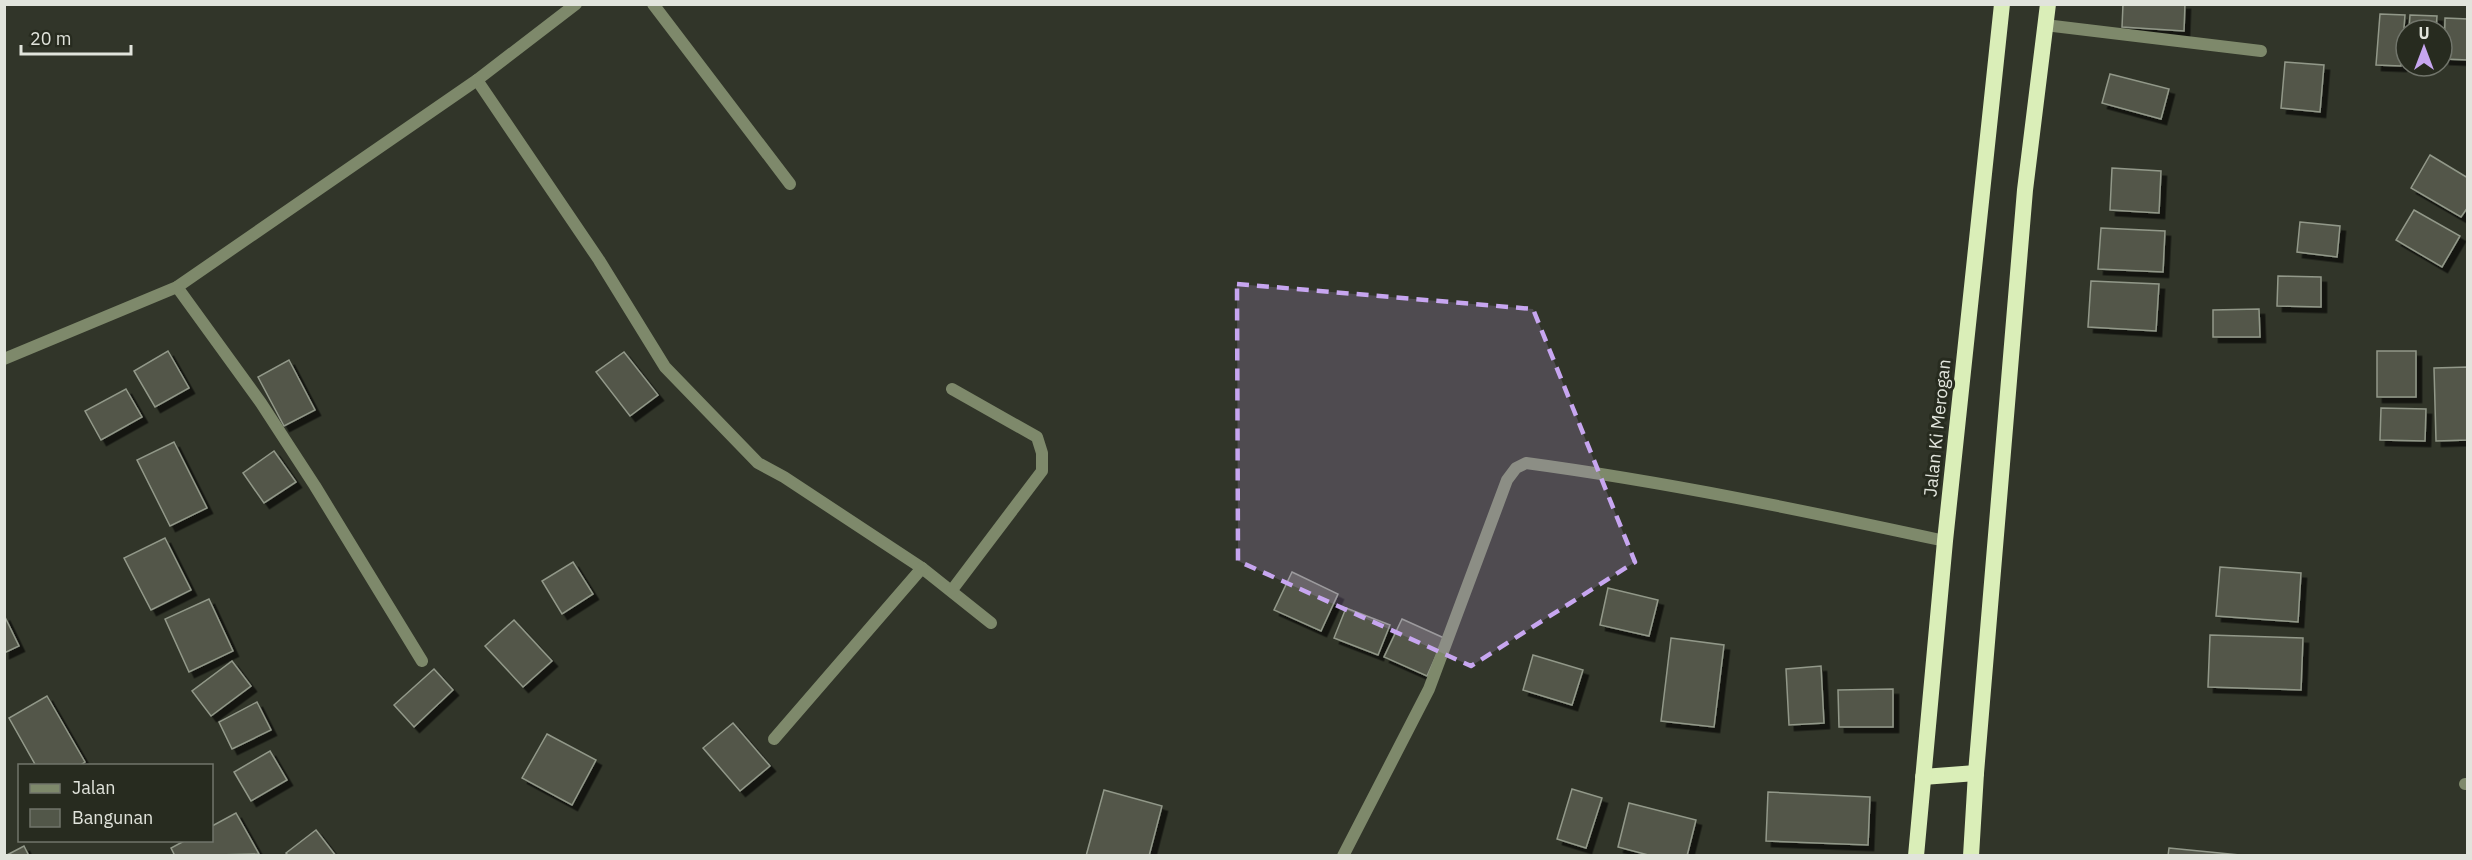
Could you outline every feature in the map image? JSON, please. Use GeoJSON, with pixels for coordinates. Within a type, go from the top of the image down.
{"type":"FeatureCollection","features":[{"type":"Feature","properties":{"kind":"highway","name":"Jalan Ki Merogan"},"geometry":{"type":"LineString","coordinates":[[1916,855],[1945,541],[2002,4]]}},
{"type":"Feature","properties":{"kind":"highway"},"geometry":{"type":"LineString","coordinates":[[1971,855],[2025,190],[2048,4]]}},
{"type":"Feature","properties":{"kind":"highway"},"geometry":{"type":"LineString","coordinates":[[1923,777],[1976,773]]}},
{"type":"Feature","properties":{"kind":"street"},"geometry":{"type":"LineString","coordinates":[[4,359],[177,287],[477,80],[576,4]]}},
{"type":"Feature","properties":{"kind":"street"},"geometry":{"type":"LineString","coordinates":[[653,4],[790,184]]}},
{"type":"Feature","properties":{"kind":"street"},"geometry":{"type":"LineString","coordinates":[[2045,26],[2261,51]]}},
{"type":"Feature","properties":{"kind":"street"},"geometry":{"type":"LineString","coordinates":[[477,80],[599,260],[665,367],[758,463],[784,477],[922,568],[991,623]]}},
{"type":"Feature","properties":{"kind":"street"},"geometry":{"type":"LineString","coordinates":[[177,287],[273,422],[422,661]]}},
{"type":"Feature","properties":{"kind":"street"},"geometry":{"type":"LineString","coordinates":[[952,389],[1037,437],[1042,453],[1042,471],[952,590]]}},
{"type":"Feature","properties":{"kind":"street"},"geometry":{"type":"LineString","coordinates":[[1342,855],[1429,688],[1476,566],[1489,523],[1508,480],[1516,468],[1526,463],[1606,474],[1745,498],[1945,541]]}},
{"type":"Feature","properties":{"kind":"street"},"geometry":{"type":"LineString","coordinates":[[774,739],[922,568]]}},
{"type":"Feature","properties":{"kind":"highlighted area"},"geometry":{"type":"Polygon","coordinates":[[[1237,284],[1533,309],[1635,562],[1471,666],[1238,561],[1237,284]]]}},
{"type":"Feature","properties":{"kind":"building"},"geometry":{"type":"Polygon","coordinates":[[[2123,4],[2185,4],[2184,31],[2122,27],[2123,4]]]}},
{"type":"Feature","properties":{"kind":"building"},"geometry":{"type":"Polygon","coordinates":[[[2380,14],[2405,15],[2405,18],[2394,18],[2394,66],[2376,65],[2380,14]]]}},
{"type":"Feature","properties":{"kind":"building"},"geometry":{"type":"Polygon","coordinates":[[[2410,15],[2437,16],[2437,18],[2410,18],[2410,15]]]}},
{"type":"Feature","properties":{"kind":"building"},"geometry":{"type":"Polygon","coordinates":[[[2454,18],[2468,19],[2468,60],[2454,59],[2454,18]]]}},
{"type":"Feature","properties":{"kind":"building"},"geometry":{"type":"Polygon","coordinates":[[[2285,62],[2324,65],[2320,112],[2281,108],[2285,62]]]}},
{"type":"Feature","properties":{"kind":"building"},"geometry":{"type":"Polygon","coordinates":[[[2110,74],[2169,89],[2161,119],[2102,103],[2110,74]]]}},
{"type":"Feature","properties":{"kind":"building"},"geometry":{"type":"Polygon","coordinates":[[[2430,155],[2468,178],[2468,207],[2461,217],[2411,188],[2430,155]]]}},
{"type":"Feature","properties":{"kind":"building"},"geometry":{"type":"Polygon","coordinates":[[[2112,168],[2161,171],[2159,213],[2110,210],[2112,168]]]}},
{"type":"Feature","properties":{"kind":"building"},"geometry":{"type":"Polygon","coordinates":[[[2414,210],[2460,236],[2442,267],[2396,240],[2414,210]]]}},
{"type":"Feature","properties":{"kind":"building"},"geometry":{"type":"Polygon","coordinates":[[[2300,222],[2340,226],[2337,257],[2297,252],[2300,222]]]}},
{"type":"Feature","properties":{"kind":"building"},"geometry":{"type":"Polygon","coordinates":[[[2101,228],[2165,231],[2163,272],[2098,269],[2101,228]]]}},
{"type":"Feature","properties":{"kind":"building"},"geometry":{"type":"Polygon","coordinates":[[[2278,276],[2321,277],[2321,307],[2277,306],[2278,276]]]}},
{"type":"Feature","properties":{"kind":"building"},"geometry":{"type":"Polygon","coordinates":[[[2091,281],[2159,284],[2156,331],[2088,327],[2091,281]]]}},
{"type":"Feature","properties":{"kind":"building"},"geometry":{"type":"Polygon","coordinates":[[[2259,309],[2260,337],[2213,337],[2213,310],[2259,309]]]}},
{"type":"Feature","properties":{"kind":"building"},"geometry":{"type":"Polygon","coordinates":[[[168,351],[189,388],[155,407],[134,371],[168,351]]]}},
{"type":"Feature","properties":{"kind":"building"},"geometry":{"type":"Polygon","coordinates":[[[2377,351],[2416,351],[2416,397],[2377,397],[2377,351]]]}},
{"type":"Feature","properties":{"kind":"building"},"geometry":{"type":"Polygon","coordinates":[[[624,352],[658,395],[630,416],[596,372],[624,352]]]}},
{"type":"Feature","properties":{"kind":"building"},"geometry":{"type":"Polygon","coordinates":[[[289,360],[315,410],[284,426],[258,377],[289,360]]]}},
{"type":"Feature","properties":{"kind":"building"},"geometry":{"type":"Polygon","coordinates":[[[2468,367],[2468,440],[2436,441],[2434,368],[2468,367]]]}},
{"type":"Feature","properties":{"kind":"building"},"geometry":{"type":"Polygon","coordinates":[[[126,389],[142,417],[101,440],[85,411],[126,389]]]}},
{"type":"Feature","properties":{"kind":"building"},"geometry":{"type":"Polygon","coordinates":[[[2381,408],[2426,409],[2425,441],[2380,440],[2381,408]]]}},
{"type":"Feature","properties":{"kind":"building"},"geometry":{"type":"Polygon","coordinates":[[[174,442],[207,508],[170,526],[137,460],[174,442]]]}},
{"type":"Feature","properties":{"kind":"building"},"geometry":{"type":"Polygon","coordinates":[[[274,451],[296,482],[264,503],[243,473],[274,451]]]}},
{"type":"Feature","properties":{"kind":"building"},"geometry":{"type":"Polygon","coordinates":[[[165,538],[191,590],[151,610],[124,558],[165,538]]]}},
{"type":"Feature","properties":{"kind":"building"},"geometry":{"type":"Polygon","coordinates":[[[573,562],[593,594],[562,614],[542,581],[573,562]]]}},
{"type":"Feature","properties":{"kind":"building"},"geometry":{"type":"Polygon","coordinates":[[[2220,567],[2301,573],[2298,622],[2216,616],[2220,567]]]}},
{"type":"Feature","properties":{"kind":"building"},"geometry":{"type":"Polygon","coordinates":[[[1292,572],[1338,594],[1321,631],[1274,610],[1292,572]]]}},
{"type":"Feature","properties":{"kind":"building"},"geometry":{"type":"Polygon","coordinates":[[[1608,588],[1658,600],[1649,636],[1600,625],[1608,588]]]}},
{"type":"Feature","properties":{"kind":"building"},"geometry":{"type":"Polygon","coordinates":[[[209,599],[233,651],[189,672],[165,619],[209,599]]]}},
{"type":"Feature","properties":{"kind":"building"},"geometry":{"type":"Polygon","coordinates":[[[1346,608],[1390,625],[1378,655],[1334,638],[1346,608]]]}},
{"type":"Feature","properties":{"kind":"building"},"geometry":{"type":"Polygon","coordinates":[[[4,615],[19,646],[4,653],[4,615]]]}},
{"type":"Feature","properties":{"kind":"building"},"geometry":{"type":"Polygon","coordinates":[[[1402,619],[1444,638],[1427,676],[1384,657],[1402,619]]]}},
{"type":"Feature","properties":{"kind":"building"},"geometry":{"type":"Polygon","coordinates":[[[514,620],[552,661],[523,687],[485,646],[514,620]]]}},
{"type":"Feature","properties":{"kind":"building"},"geometry":{"type":"Polygon","coordinates":[[[2210,635],[2303,638],[2301,690],[2208,687],[2210,635]]]}},
{"type":"Feature","properties":{"kind":"building"},"geometry":{"type":"Polygon","coordinates":[[[1671,638],[1724,645],[1714,727],[1661,721],[1671,638]]]}},
{"type":"Feature","properties":{"kind":"building"},"geometry":{"type":"Polygon","coordinates":[[[1533,655],[1583,670],[1572,705],[1523,690],[1533,655]]]}},
{"type":"Feature","properties":{"kind":"building"},"geometry":{"type":"Polygon","coordinates":[[[232,661],[251,686],[211,716],[192,691],[232,661]]]}},
{"type":"Feature","properties":{"kind":"building"},"geometry":{"type":"Polygon","coordinates":[[[1821,666],[1824,723],[1789,725],[1786,669],[1821,666]]]}},
{"type":"Feature","properties":{"kind":"building"},"geometry":{"type":"Polygon","coordinates":[[[434,669],[453,690],[414,727],[394,705],[434,669]]]}},
{"type":"Feature","properties":{"kind":"building"},"geometry":{"type":"Polygon","coordinates":[[[1893,689],[1893,727],[1839,727],[1838,690],[1893,689]]]}},
{"type":"Feature","properties":{"kind":"building"},"geometry":{"type":"Polygon","coordinates":[[[47,696],[85,762],[82,764],[35,764],[9,718],[47,696]]]}},
{"type":"Feature","properties":{"kind":"building"},"geometry":{"type":"Polygon","coordinates":[[[257,702],[271,730],[232,749],[219,722],[257,702]]]}},
{"type":"Feature","properties":{"kind":"building"},"geometry":{"type":"Polygon","coordinates":[[[733,723],[770,766],[740,791],[703,748],[733,723]]]}},
{"type":"Feature","properties":{"kind":"building"},"geometry":{"type":"Polygon","coordinates":[[[547,734],[596,760],[572,805],[522,778],[547,734]]]}},
{"type":"Feature","properties":{"kind":"building"},"geometry":{"type":"Polygon","coordinates":[[[270,751],[287,780],[251,801],[234,772],[270,751]]]}},
{"type":"Feature","properties":{"kind":"building"},"geometry":{"type":"Polygon","coordinates":[[[1572,789],[1602,798],[1586,848],[1557,839],[1572,789]]]}},
{"type":"Feature","properties":{"kind":"building"},"geometry":{"type":"Polygon","coordinates":[[[1104,790],[1162,806],[1149,856],[1086,856],[1104,790]]]}},
{"type":"Feature","properties":{"kind":"building"},"geometry":{"type":"Polygon","coordinates":[[[1768,792],[1870,797],[1868,845],[1766,841],[1768,792]]]}},
{"type":"Feature","properties":{"kind":"building"},"geometry":{"type":"Polygon","coordinates":[[[1629,803],[1696,820],[1687,856],[1652,856],[1618,847],[1629,803]]]}},
{"type":"Feature","properties":{"kind":"building"},"geometry":{"type":"Polygon","coordinates":[[[236,813],[259,854],[175,856],[171,848],[182,842],[213,842],[213,825],[236,813]]]}},
{"type":"Feature","properties":{"kind":"building"},"geometry":{"type":"Polygon","coordinates":[[[316,830],[336,856],[289,856],[286,853],[316,830]]]}},
{"type":"Feature","properties":{"kind":"building"},"geometry":{"type":"Polygon","coordinates":[[[24,846],[29,856],[5,856],[24,846]]]}},
{"type":"Feature","properties":{"kind":"building"},"geometry":{"type":"Polygon","coordinates":[[[2169,848],[2250,856],[2168,856],[2169,848]]]}}]}
